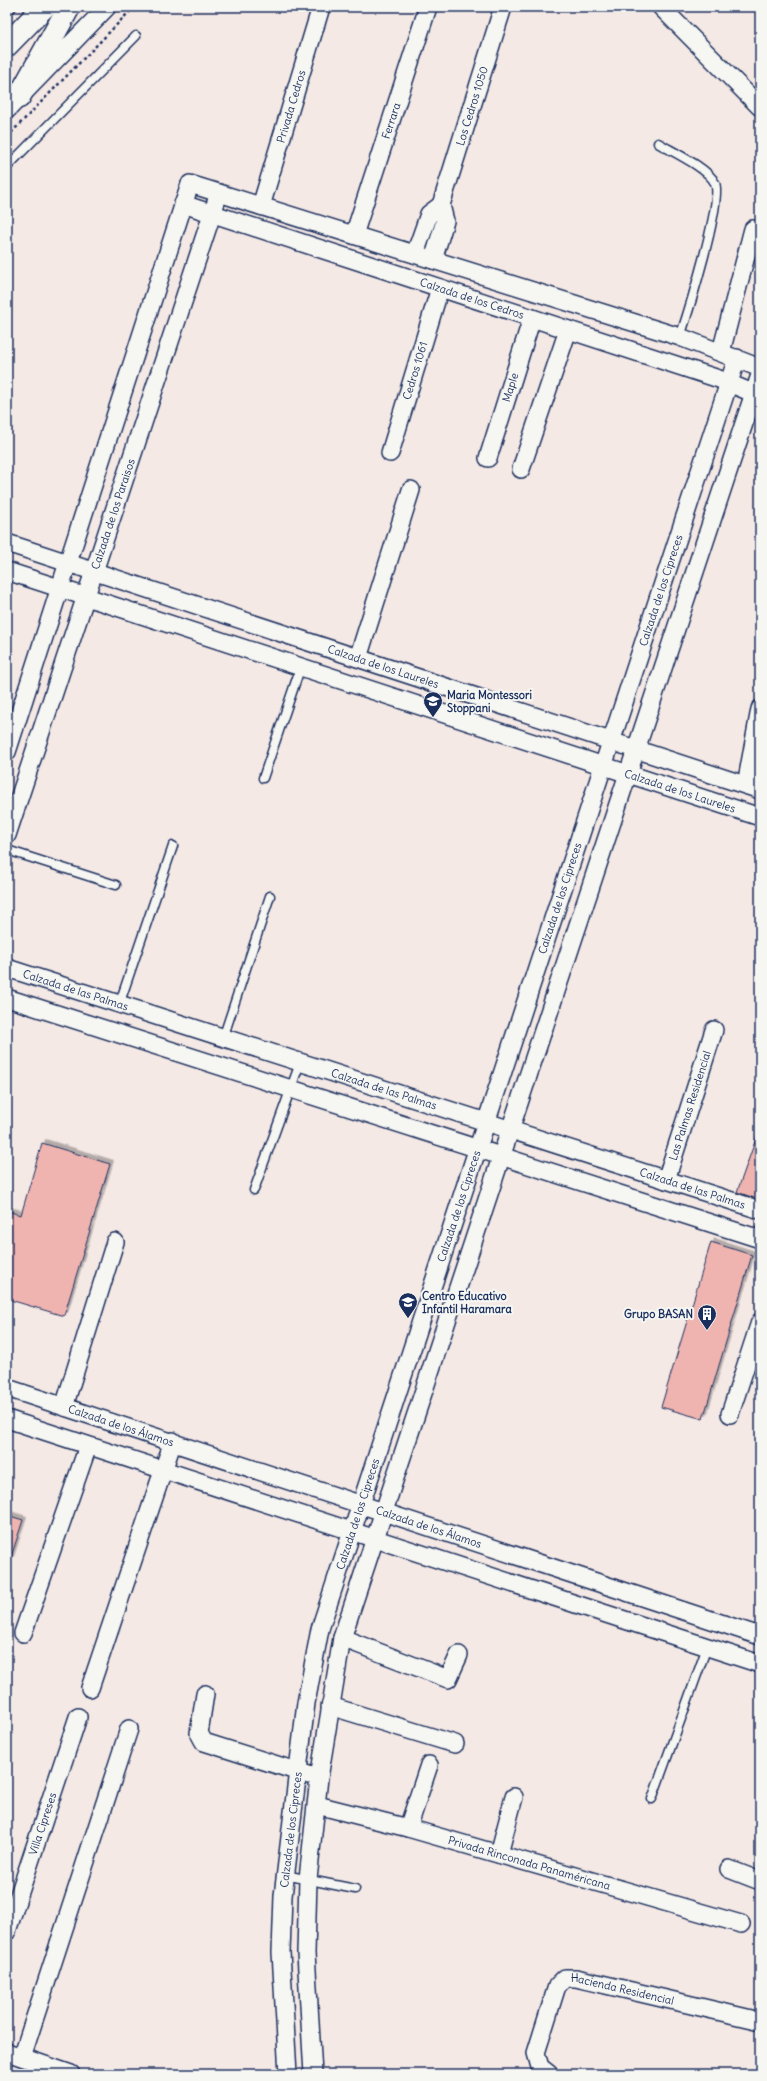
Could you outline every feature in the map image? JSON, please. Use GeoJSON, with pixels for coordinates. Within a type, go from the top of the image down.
{"type":"FeatureCollection","features":[{"type":"Feature","properties":{"kind":"highway"},"geometry":{"type":"LineString","coordinates":[[7,45],[44,7]]}},
{"type":"Feature","properties":{"kind":"highway"},"geometry":{"type":"LineString","coordinates":[[13,104],[69,7]]}},
{"type":"Feature","properties":{"kind":"street"},"geometry":{"type":"LineString","coordinates":[[13,104],[107,7]]}},
{"type":"Feature","properties":{"kind":"street","name":"Privada Cedros"},"geometry":{"type":"LineString","coordinates":[[261,206],[322,7]]}},
{"type":"Feature","properties":{"kind":"street","name":"Ferrara"},"geometry":{"type":"LineString","coordinates":[[354,235],[428,7]]}},
{"type":"Feature","properties":{"kind":"street","name":"Los Cedros 1050"},"geometry":{"type":"LineString","coordinates":[[433,260],[445,220],[441,205],[503,7]]}},
{"type":"Feature","properties":{"kind":"street"},"geometry":{"type":"LineString","coordinates":[[661,7],[760,107]]}},
{"type":"Feature","properties":{"kind":"street"},"geometry":{"type":"LineString","coordinates":[[7,752],[190,184],[680,337],[760,368]]}},
{"type":"Feature","properties":{"kind":"street","name":"Calzada de los Paraisos"},"geometry":{"type":"LineString","coordinates":[[7,835],[219,193]]}},
{"type":"Feature","properties":{"kind":"street","name":"Calzada de los Cedros"},"geometry":{"type":"LineString","coordinates":[[183,204],[532,318],[729,384],[757,395]]}},
{"type":"Feature","properties":{"kind":"street","name":"Los Cedros 1050"},"geometry":{"type":"LineString","coordinates":[[415,254],[429,214],[441,205]]}},
{"type":"Feature","properties":{"kind":"street"},"geometry":{"type":"LineString","coordinates":[[721,352],[753,229]]}},
{"type":"Feature","properties":{"kind":"street"},"geometry":{"type":"LineString","coordinates":[[474,299],[482,275]]}},
{"type":"Feature","properties":{"kind":"street","name":"Cedros 1061"},"geometry":{"type":"LineString","coordinates":[[390,453],[440,288]]}},
{"type":"Feature","properties":{"kind":"street","name":"Maple"},"geometry":{"type":"LineString","coordinates":[[488,458],[532,318]]}},
{"type":"Feature","properties":{"kind":"street"},"geometry":{"type":"LineString","coordinates":[[521,469],[568,330]]}},
{"type":"Feature","properties":{"kind":"street","name":"Calzada de los Cipreces"},"geometry":{"type":"LineString","coordinates":[[288,2074],[281,1952],[286,1875],[306,1702],[320,1629],[610,741],[737,358]]}},
{"type":"Feature","properties":{"kind":"street","name":"Calzada de los Cipreces"},"geometry":{"type":"LineString","coordinates":[[313,2074],[306,1953],[308,1879],[319,1778],[342,1638],[636,749],[757,395],[760,375]]}},
{"type":"Feature","properties":{"kind":"street"},"geometry":{"type":"LineString","coordinates":[[358,658],[411,490]]}},
{"type":"Feature","properties":{"kind":"street","name":"Calzada de los Laureles"},"geometry":{"type":"LineString","coordinates":[[7,543],[753,788]]}},
{"type":"Feature","properties":{"kind":"street","name":"Calzada de los Laureles"},"geometry":{"type":"LineString","coordinates":[[7,571],[603,764],[760,817]]}},
{"type":"Feature","properties":{"kind":"street"},"geometry":{"type":"LineString","coordinates":[[268,655],[274,630]]}},
{"type":"Feature","properties":{"kind":"street"},"geometry":{"type":"LineString","coordinates":[[753,788],[760,709]]}},
{"type":"Feature","properties":{"kind":"street","name":"Calzada de las Palmas"},"geometry":{"type":"LineString","coordinates":[[7,968],[760,1210]]}},
{"type":"Feature","properties":{"kind":"street"},"geometry":{"type":"LineString","coordinates":[[7,998],[760,1239]]}},
{"type":"Feature","properties":{"kind":"street","name":"Las Palmas Residencial"},"geometry":{"type":"LineString","coordinates":[[666,1180],[714,1030]]}},
{"type":"Feature","properties":{"kind":"street"},"geometry":{"type":"LineString","coordinates":[[64,1407],[115,1242]]}},
{"type":"Feature","properties":{"kind":"street"},"geometry":{"type":"LineString","coordinates":[[730,1414],[760,1322]]}},
{"type":"Feature","properties":{"kind":"street","name":"Calzada de los Álamos"},"geometry":{"type":"LineString","coordinates":[[7,1388],[760,1636]]}},
{"type":"Feature","properties":{"kind":"street"},"geometry":{"type":"LineString","coordinates":[[7,1419],[760,1664]]}},
{"type":"Feature","properties":{"kind":"street"},"geometry":{"type":"LineString","coordinates":[[90,1688],[173,1442]]}},
{"type":"Feature","properties":{"kind":"street"},"geometry":{"type":"LineString","coordinates":[[23,1633],[88,1446]]}},
{"type":"Feature","properties":{"kind":"street"},"geometry":{"type":"LineString","coordinates":[[685,1640],[691,1613]]}},
{"type":"Feature","properties":{"kind":"street"},"geometry":{"type":"LineString","coordinates":[[342,1638],[448,1679],[459,1655]]}},
{"type":"Feature","properties":{"kind":"street"},"geometry":{"type":"LineString","coordinates":[[205,1694],[199,1733],[204,1742],[298,1773],[319,1778]]}},
{"type":"Feature","properties":{"kind":"street"},"geometry":{"type":"LineString","coordinates":[[330,1706],[455,1744]]}},
{"type":"Feature","properties":{"kind":"street","name":"Villa Cipreses"},"geometry":{"type":"LineString","coordinates":[[7,1930],[78,1717]]}},
{"type":"Feature","properties":{"kind":"street"},"geometry":{"type":"LineString","coordinates":[[71,2074],[14,2055],[129,1729]]}},
{"type":"Feature","properties":{"kind":"street"},"geometry":{"type":"LineString","coordinates":[[408,1828],[429,1765]]}},
{"type":"Feature","properties":{"kind":"street"},"geometry":{"type":"LineString","coordinates":[[499,1854],[514,1797]]}},
{"type":"Feature","properties":{"kind":"street","name":"Privada Rinconada Panaméricana"},"geometry":{"type":"LineString","coordinates":[[317,1805],[408,1828],[741,1924]]}},
{"type":"Feature","properties":{"kind":"street"},"geometry":{"type":"LineString","coordinates":[[729,1869],[760,1881]]}},
{"type":"Feature","properties":{"kind":"street","name":"Hacienda Residencial"},"geometry":{"type":"LineString","coordinates":[[549,2074],[540,2067],[536,2053],[557,1986],[565,1978],[576,1978],[760,2021]]}},
{"type":"Feature","properties":{"kind":"lane"},"geometry":{"type":"LineString","coordinates":[[7,12],[12,7]]}},
{"type":"Feature","properties":{"kind":"lane"},"geometry":{"type":"LineString","coordinates":[[7,167],[136,36]]}},
{"type":"Feature","properties":{"kind":"lane"},"geometry":{"type":"LineString","coordinates":[[658,143],[704,171],[715,184],[717,201],[693,298],[680,337]]}},
{"type":"Feature","properties":{"kind":"lane"},"geometry":{"type":"LineString","coordinates":[[263,778],[301,666]]}},
{"type":"Feature","properties":{"kind":"lane"},"geometry":{"type":"LineString","coordinates":[[120,1005],[173,846]]}},
{"type":"Feature","properties":{"kind":"lane"},"geometry":{"type":"LineString","coordinates":[[7,850],[116,885]]}},
{"type":"Feature","properties":{"kind":"lane"},"geometry":{"type":"LineString","coordinates":[[223,1038],[270,896]]}},
{"type":"Feature","properties":{"kind":"lane"},"geometry":{"type":"LineString","coordinates":[[254,1190],[292,1089],[300,1063]]}},
{"type":"Feature","properties":{"kind":"lane"},"geometry":{"type":"LineString","coordinates":[[652,1799],[707,1647]]}},
{"type":"Feature","properties":{"kind":"lane"},"geometry":{"type":"LineString","coordinates":[[286,1875],[355,1889]]}},
{"type":"Feature","properties":{"kind":"path"},"geometry":{"type":"LineString","coordinates":[[7,137],[134,7]]}},
{"type":"Feature","properties":{"kind":"building"},"geometry":{"type":"Polygon","coordinates":[[[758,1133],[760,1133],[760,1200],[737,1192],[758,1133]]]}},
{"type":"Feature","properties":{"kind":"building"},"geometry":{"type":"Polygon","coordinates":[[[42,1143],[110,1164],[64,1316],[7,1299],[7,1211],[21,1215],[42,1143]]]}},
{"type":"Feature","properties":{"kind":"building","name":"Grupo BASAN"},"geometry":{"type":"Polygon","coordinates":[[[711,1242],[752,1255],[703,1419],[661,1407],[711,1242]]]}},
{"type":"Feature","properties":{"kind":"building"},"geometry":{"type":"Polygon","coordinates":[[[7,1515],[23,1520],[10,1560],[7,1560],[7,1515]]]}},
{"type":"Feature","properties":{"kind":"place","name":"Maria Montessori Stoppani"},"geometry":{"type":"Point","coordinates":[433,718]}},
{"type":"Feature","properties":{"kind":"place","name":"Centro Educativo Infantil Haramara"},"geometry":{"type":"Point","coordinates":[408,1319]}},
{"type":"Feature","properties":{"kind":"place","name":"Grupo BASAN"},"geometry":{"type":"Point","coordinates":[707,1331]}}]}
